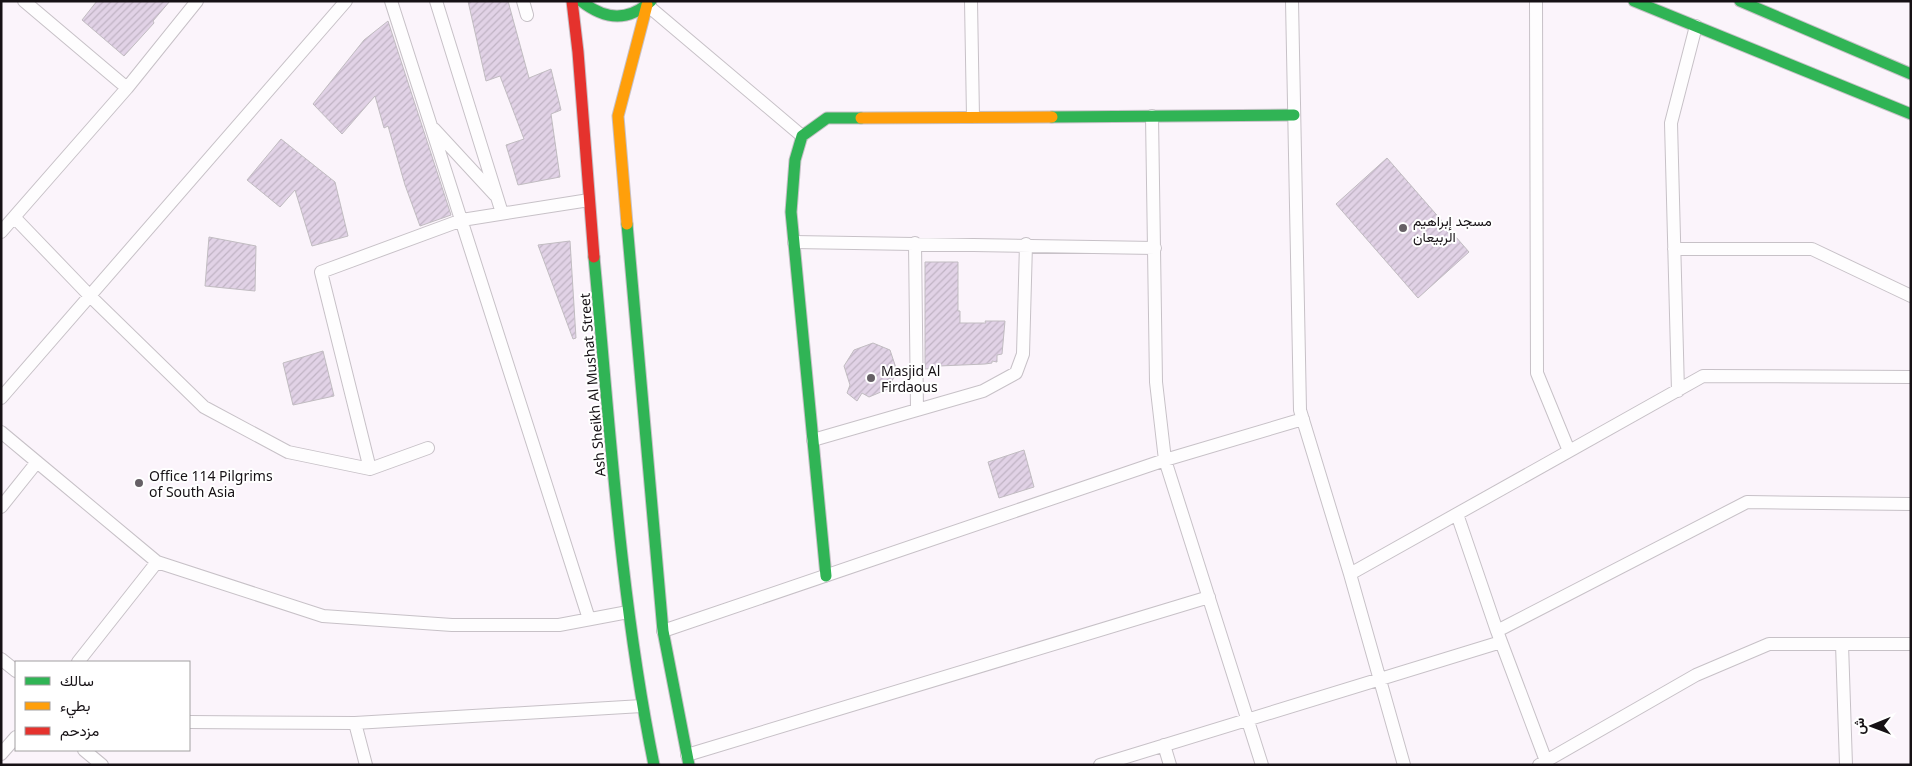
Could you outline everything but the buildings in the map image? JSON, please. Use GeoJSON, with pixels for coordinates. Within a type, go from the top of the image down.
{"type":"FeatureCollection","features":[{"type":"Feature","properties":{"kind":"street"},"geometry":{"type":"LineString","coordinates":[[24,1],[127,88]]}},
{"type":"Feature","properties":{"kind":"street"},"geometry":{"type":"LineString","coordinates":[[1,232],[127,88],[197,1]]}},
{"type":"Feature","properties":{"kind":"street"},"geometry":{"type":"LineString","coordinates":[[1,398],[346,1]]}},
{"type":"Feature","properties":{"kind":"street"},"geometry":{"type":"LineString","coordinates":[[391,1],[590,619]]}},
{"type":"Feature","properties":{"kind":"street"},"geometry":{"type":"LineString","coordinates":[[436,1],[502,213]]}},
{"type":"Feature","properties":{"kind":"street"},"geometry":{"type":"LineString","coordinates":[[523,1],[528,15]]}},
{"type":"Feature","properties":{"kind":"street","name":"Ash Sheikh Al Mushat Street"},"geometry":{"type":"LineString","coordinates":[[572,1],[628,612],[642,706],[654,765]]}},
{"type":"Feature","properties":{"kind":"street"},"geometry":{"type":"LineString","coordinates":[[581,1],[589,9],[603,15],[618,17],[634,13],[649,3]]}},
{"type":"Feature","properties":{"kind":"street"},"geometry":{"type":"LineString","coordinates":[[971,1],[973,117]]}},
{"type":"Feature","properties":{"kind":"street"},"geometry":{"type":"LineString","coordinates":[[1292,1],[1300,410],[1350,574],[1404,765]]}},
{"type":"Feature","properties":{"kind":"street"},"geometry":{"type":"LineString","coordinates":[[1536,1],[1537,373],[1569,452]]}},
{"type":"Feature","properties":{"kind":"street"},"geometry":{"type":"LineString","coordinates":[[1634,1],[1911,114]]}},
{"type":"Feature","properties":{"kind":"street"},"geometry":{"type":"LineString","coordinates":[[1740,1],[1911,74]]}},
{"type":"Feature","properties":{"kind":"street"},"geometry":{"type":"LineString","coordinates":[[649,3],[802,136]]}},
{"type":"Feature","properties":{"kind":"street"},"geometry":{"type":"LineString","coordinates":[[649,3],[618,116],[663,631],[688,760],[1209,597]]}},
{"type":"Feature","properties":{"kind":"street"},"geometry":{"type":"LineString","coordinates":[[1678,391],[1671,123],[1696,26]]}},
{"type":"Feature","properties":{"kind":"street"},"geometry":{"type":"LineString","coordinates":[[826,576],[791,212],[794,169],[802,136],[827,118],[1294,115]]}},
{"type":"Feature","properties":{"kind":"street"},"geometry":{"type":"LineString","coordinates":[[1152,116],[1156,382],[1165,460],[1262,765]]}},
{"type":"Feature","properties":{"kind":"street"},"geometry":{"type":"LineString","coordinates":[[431,125],[497,198]]}},
{"type":"Feature","properties":{"kind":"street"},"geometry":{"type":"LineString","coordinates":[[370,468],[321,272],[462,220],[589,200]]}},
{"type":"Feature","properties":{"kind":"street"},"geometry":{"type":"LineString","coordinates":[[14,217],[90,296],[204,407],[288,452],[370,468],[428,448]]}},
{"type":"Feature","properties":{"kind":"street"},"geometry":{"type":"LineString","coordinates":[[794,242],[1026,244],[1154,248]]}},
{"type":"Feature","properties":{"kind":"street"},"geometry":{"type":"LineString","coordinates":[[915,243],[917,410]]}},
{"type":"Feature","properties":{"kind":"street"},"geometry":{"type":"LineString","coordinates":[[813,440],[983,391],[1016,373],[1023,354],[1026,244]]}},
{"type":"Feature","properties":{"kind":"street"},"geometry":{"type":"LineString","coordinates":[[1674,249],[1812,249],[1911,296]]}},
{"type":"Feature","properties":{"kind":"street"},"geometry":{"type":"LineString","coordinates":[[1350,574],[1703,376],[1911,377]]}},
{"type":"Feature","properties":{"kind":"street"},"geometry":{"type":"LineString","coordinates":[[663,631],[1165,460],[1303,419]]}},
{"type":"Feature","properties":{"kind":"street"},"geometry":{"type":"LineString","coordinates":[[1,432],[157,562],[323,616],[452,625],[559,625],[628,612]]}},
{"type":"Feature","properties":{"kind":"street"},"geometry":{"type":"LineString","coordinates":[[1,507],[37,462]]}},
{"type":"Feature","properties":{"kind":"street"},"geometry":{"type":"LineString","coordinates":[[1100,765],[1380,679],[1499,636],[1747,502],[1911,504]]}},
{"type":"Feature","properties":{"kind":"street"},"geometry":{"type":"LineString","coordinates":[[1457,514],[1542,763],[1696,675],[1769,644],[1911,644]]}},
{"type":"Feature","properties":{"kind":"street"},"geometry":{"type":"LineString","coordinates":[[79,661],[157,562]]}},
{"type":"Feature","properties":{"kind":"street"},"geometry":{"type":"LineString","coordinates":[[1842,644],[1846,765]]}},
{"type":"Feature","properties":{"kind":"street"},"geometry":{"type":"LineString","coordinates":[[1,659],[15,670]]}},
{"type":"Feature","properties":{"kind":"street"},"geometry":{"type":"LineString","coordinates":[[190,722],[355,724],[642,706]]}},
{"type":"Feature","properties":{"kind":"street"},"geometry":{"type":"LineString","coordinates":[[355,724],[366,765]]}},
{"type":"Feature","properties":{"kind":"street"},"geometry":{"type":"LineString","coordinates":[[1,754],[15,737]]}},
{"type":"Feature","properties":{"kind":"street"},"geometry":{"type":"LineString","coordinates":[[1164,745],[1170,765]]}},
{"type":"Feature","properties":{"kind":"street"},"geometry":{"type":"LineString","coordinates":[[85,751],[102,765]]}},
{"type":"Feature","properties":{"kind":"traffic: fast"},"geometry":{"type":"LineString","coordinates":[[581,1],[599,12],[616,16],[634,13],[651,1]]}},
{"type":"Feature","properties":{"kind":"traffic: fast"},"geometry":{"type":"LineString","coordinates":[[1634,1],[1911,114]]}},
{"type":"Feature","properties":{"kind":"traffic: fast"},"geometry":{"type":"LineString","coordinates":[[1740,1],[1911,74]]}},
{"type":"Feature","properties":{"kind":"traffic: fast"},"geometry":{"type":"LineString","coordinates":[[1052,117],[1294,115]]}},
{"type":"Feature","properties":{"kind":"traffic: fast"},"geometry":{"type":"LineString","coordinates":[[826,576],[791,212],[795,160],[802,136],[827,118],[861,118]]}},
{"type":"Feature","properties":{"kind":"traffic: fast"},"geometry":{"type":"LineString","coordinates":[[627,224],[663,631],[689,765]]}},
{"type":"Feature","properties":{"kind":"traffic: fast"},"geometry":{"type":"LineString","coordinates":[[594,257],[624,576],[642,702],[654,765]]}},
{"type":"Feature","properties":{"kind":"traffic: slow"},"geometry":{"type":"LineString","coordinates":[[627,224],[618,116],[647,5]]}},
{"type":"Feature","properties":{"kind":"traffic: slow"},"geometry":{"type":"LineString","coordinates":[[861,118],[1052,117]]}},
{"type":"Feature","properties":{"kind":"traffic: jam"},"geometry":{"type":"LineString","coordinates":[[572,1],[578,52],[594,257]]}},
{"type":"Feature","properties":{"kind":"place","name":"مسجد إبراهيم الربيعان"},"geometry":{"type":"Point","coordinates":[1403,228]}},
{"type":"Feature","properties":{"kind":"place","name":"Masjid Al Firdaous"},"geometry":{"type":"Point","coordinates":[871,378]}},
{"type":"Feature","properties":{"kind":"place","name":"Office 114 Pilgrims of South Asia"},"geometry":{"type":"Point","coordinates":[139,483]}}]}
